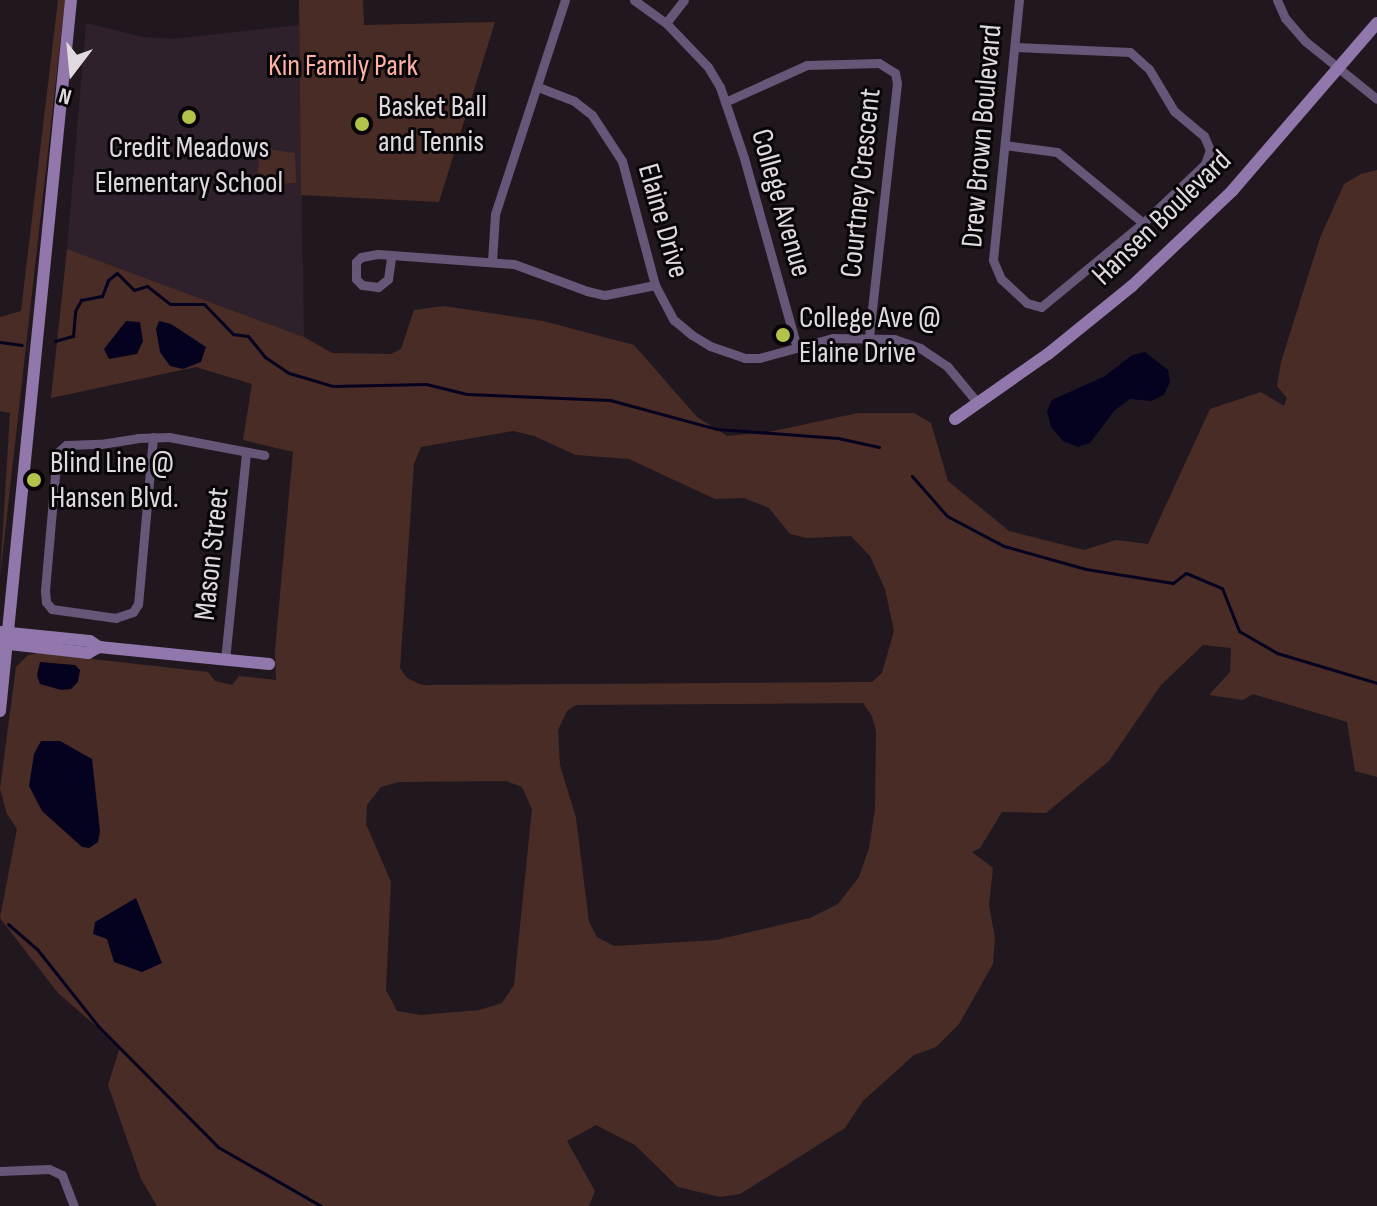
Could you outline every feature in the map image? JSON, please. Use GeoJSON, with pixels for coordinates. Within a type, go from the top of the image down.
{"type":"FeatureCollection","features":[{"type":"Feature","properties":{"kind":"street"},"geometry":{"type":"LineString","coordinates":[[0,711],[4,638],[71,0]]}},
{"type":"Feature","properties":{"kind":"street"},"geometry":{"type":"LineString","coordinates":[[492,261],[495,214],[565,0]]}},
{"type":"Feature","properties":{"kind":"street","name":"College Avenue"},"geometry":{"type":"LineString","coordinates":[[634,0],[666,23],[708,67],[725,102],[797,348]]}},
{"type":"Feature","properties":{"kind":"street"},"geometry":{"type":"LineString","coordinates":[[666,23],[684,0]]}},
{"type":"Feature","properties":{"kind":"street","name":"Drew Brown Boulevard"},"geometry":{"type":"LineString","coordinates":[[1019,0],[993,260],[1001,279],[1035,307],[1046,306],[1143,223]]}},
{"type":"Feature","properties":{"kind":"street"},"geometry":{"type":"LineString","coordinates":[[1277,0],[1285,18],[1305,41],[1377,99]]}},
{"type":"Feature","properties":{"kind":"street","name":"Hansen Boulevard"},"geometry":{"type":"LineString","coordinates":[[955,419],[1048,354],[1132,286],[1232,191],[1377,23]]}},
{"type":"Feature","properties":{"kind":"street"},"geometry":{"type":"LineString","coordinates":[[1005,145],[1057,152],[1143,223],[1209,158],[1209,143],[1174,111],[1149,69],[1130,52],[1015,47]]}},
{"type":"Feature","properties":{"kind":"street","name":"Courtney Crescent"},"geometry":{"type":"LineString","coordinates":[[725,102],[807,65],[879,63],[895,73],[869,336]]}},
{"type":"Feature","properties":{"kind":"street","name":"Elaine Drive"},"geometry":{"type":"LineString","coordinates":[[538,87],[574,101],[592,115],[622,161],[655,285],[674,320],[710,346],[745,358],[759,358],[797,348]]}},
{"type":"Feature","properties":{"kind":"street"},"geometry":{"type":"LineString","coordinates":[[391,258],[388,279],[378,287],[362,285],[356,279],[356,262],[361,257],[378,254],[391,258],[492,261],[525,266],[605,295],[655,285]]}},
{"type":"Feature","properties":{"kind":"street"},"geometry":{"type":"LineString","coordinates":[[797,348],[833,338],[869,336],[920,348],[947,366],[977,402]]}},
{"type":"Feature","properties":{"kind":"street"},"geometry":{"type":"LineString","coordinates":[[153,437],[138,604],[133,612],[116,618],[61,612],[46,602],[57,453],[66,445],[153,437],[169,437],[264,455]]}},
{"type":"Feature","properties":{"kind":"street","name":"Mason Street"},"geometry":{"type":"LineString","coordinates":[[225,660],[246,452]]}},
{"type":"Feature","properties":{"kind":"street"},"geometry":{"type":"LineString","coordinates":[[4,638],[88,653],[99,647],[269,664]]}},
{"type":"Feature","properties":{"kind":"street"},"geometry":{"type":"LineString","coordinates":[[0,1171],[49,1169],[62,1175],[74,1206]]}},
{"type":"Feature","properties":{"kind":"shaded area","name":"Credit Meadows Elementary School"},"geometry":{"type":"Polygon","coordinates":[[[86,23],[143,37],[172,39],[299,25],[304,337],[67,249],[86,23]]]}},
{"type":"Feature","properties":{"kind":"green space"},"geometry":{"type":"Polygon","coordinates":[[[58,0],[65,0],[0,577],[10,413],[0,411],[0,317],[21,311],[58,0]]]}},
{"type":"Feature","properties":{"kind":"green space","name":"Kin Family Park"},"geometry":{"type":"Polygon","coordinates":[[[299,0],[363,0],[364,25],[495,22],[439,202],[301,195],[299,0]]]}},
{"type":"Feature","properties":{"kind":"green space"},"geometry":{"type":"Polygon","coordinates":[[[260,148],[295,153],[296,183],[257,185],[260,148]]]}},
{"type":"Feature","properties":{"kind":"green space"},"geometry":{"type":"Polygon","coordinates":[[[1377,170],[1377,777],[1355,771],[1347,722],[1253,694],[1243,700],[1209,695],[1230,672],[1231,648],[1203,645],[1161,685],[1109,761],[1046,813],[1002,812],[980,848],[972,852],[993,868],[989,905],[995,938],[993,964],[959,1024],[936,1047],[914,1055],[863,1101],[845,1128],[740,1194],[720,1197],[678,1187],[635,1145],[596,1125],[567,1141],[595,1191],[589,1206],[157,1206],[141,1179],[108,1085],[120,1047],[58,993],[0,918],[17,829],[7,814],[0,789],[16,667],[28,655],[38,653],[208,672],[215,681],[232,685],[239,676],[276,680],[275,650],[293,452],[243,440],[252,384],[196,367],[51,398],[67,249],[304,337],[332,353],[391,354],[401,349],[414,310],[444,306],[543,321],[634,345],[697,417],[727,436],[769,432],[858,413],[914,413],[931,423],[948,481],[1009,531],[1084,550],[1116,540],[1148,544],[1210,409],[1261,392],[1284,406],[1287,398],[1277,386],[1281,362],[1320,238],[1344,184],[1361,174],[1377,170]],[[513,431],[421,447],[414,464],[400,668],[407,678],[422,685],[872,682],[882,673],[894,631],[885,589],[870,556],[851,536],[807,538],[790,534],[769,508],[744,498],[715,499],[629,459],[576,455],[534,436],[513,431]],[[863,703],[576,705],[567,711],[558,730],[560,765],[576,818],[589,922],[597,937],[614,946],[716,940],[810,918],[838,904],[859,877],[869,848],[875,809],[876,731],[872,716],[863,703]],[[506,781],[399,782],[381,787],[367,805],[366,824],[391,882],[386,990],[397,1011],[421,1015],[479,1010],[502,1003],[514,985],[532,809],[522,787],[506,781]]]}},
{"type":"Feature","properties":{"kind":"water"},"geometry":{"type":"Polygon","coordinates":[[[126,321],[140,322],[143,341],[137,354],[109,359],[104,349],[126,321]]]}},
{"type":"Feature","properties":{"kind":"water"},"geometry":{"type":"Polygon","coordinates":[[[159,321],[171,324],[206,347],[201,362],[183,369],[170,366],[160,352],[156,329],[159,321]]]}},
{"type":"Feature","properties":{"kind":"water"},"geometry":{"type":"Polygon","coordinates":[[[1145,352],[1168,370],[1170,382],[1164,395],[1151,401],[1130,399],[1114,411],[1090,443],[1078,447],[1063,441],[1051,427],[1047,411],[1052,400],[1105,376],[1132,355],[1145,352]]]}},
{"type":"Feature","properties":{"kind":"water"},"geometry":{"type":"Polygon","coordinates":[[[40,662],[75,665],[80,670],[78,682],[71,689],[61,690],[40,684],[37,675],[40,662]]]}},
{"type":"Feature","properties":{"kind":"water"},"geometry":{"type":"Polygon","coordinates":[[[41,741],[60,741],[92,759],[100,831],[98,842],[89,848],[82,847],[42,811],[29,786],[34,754],[41,741]]]}},
{"type":"Feature","properties":{"kind":"water"},"geometry":{"type":"Polygon","coordinates":[[[136,898],[162,963],[142,972],[114,962],[107,939],[93,934],[95,922],[136,898]]]}},
{"type":"Feature","properties":{"kind":"waterway"},"geometry":{"type":"LineString","coordinates":[[55,341],[73,336],[75,311],[81,300],[102,296],[108,280],[117,273],[134,290],[147,286],[170,304],[204,304],[233,334],[248,336],[265,357],[289,373],[333,386],[426,384],[467,394],[610,400],[717,429],[838,438],[879,447]]}},
{"type":"Feature","properties":{"kind":"waterway"},"geometry":{"type":"LineString","coordinates":[[0,342],[22,345]]}},
{"type":"Feature","properties":{"kind":"waterway"},"geometry":{"type":"LineString","coordinates":[[912,476],[947,516],[1004,546],[1086,569],[1173,583],[1186,573],[1222,588],[1239,631],[1277,653],[1377,683]]}},
{"type":"Feature","properties":{"kind":"waterway"},"geometry":{"type":"LineString","coordinates":[[8,924],[37,949],[98,1026],[218,1147],[321,1206]]}},
{"type":"Feature","properties":{"kind":"place","name":"Credit Meadows Elementary School"},"geometry":{"type":"Point","coordinates":[189,117]}},
{"type":"Feature","properties":{"kind":"place","name":"Basket Ball and Tennis"},"geometry":{"type":"Point","coordinates":[362,124]}},
{"type":"Feature","properties":{"kind":"place","name":"College Ave @ Elaine Drive"},"geometry":{"type":"Point","coordinates":[783,335]}},
{"type":"Feature","properties":{"kind":"place","name":"Blind Line @ Hansen Blvd."},"geometry":{"type":"Point","coordinates":[34,480]}}]}
